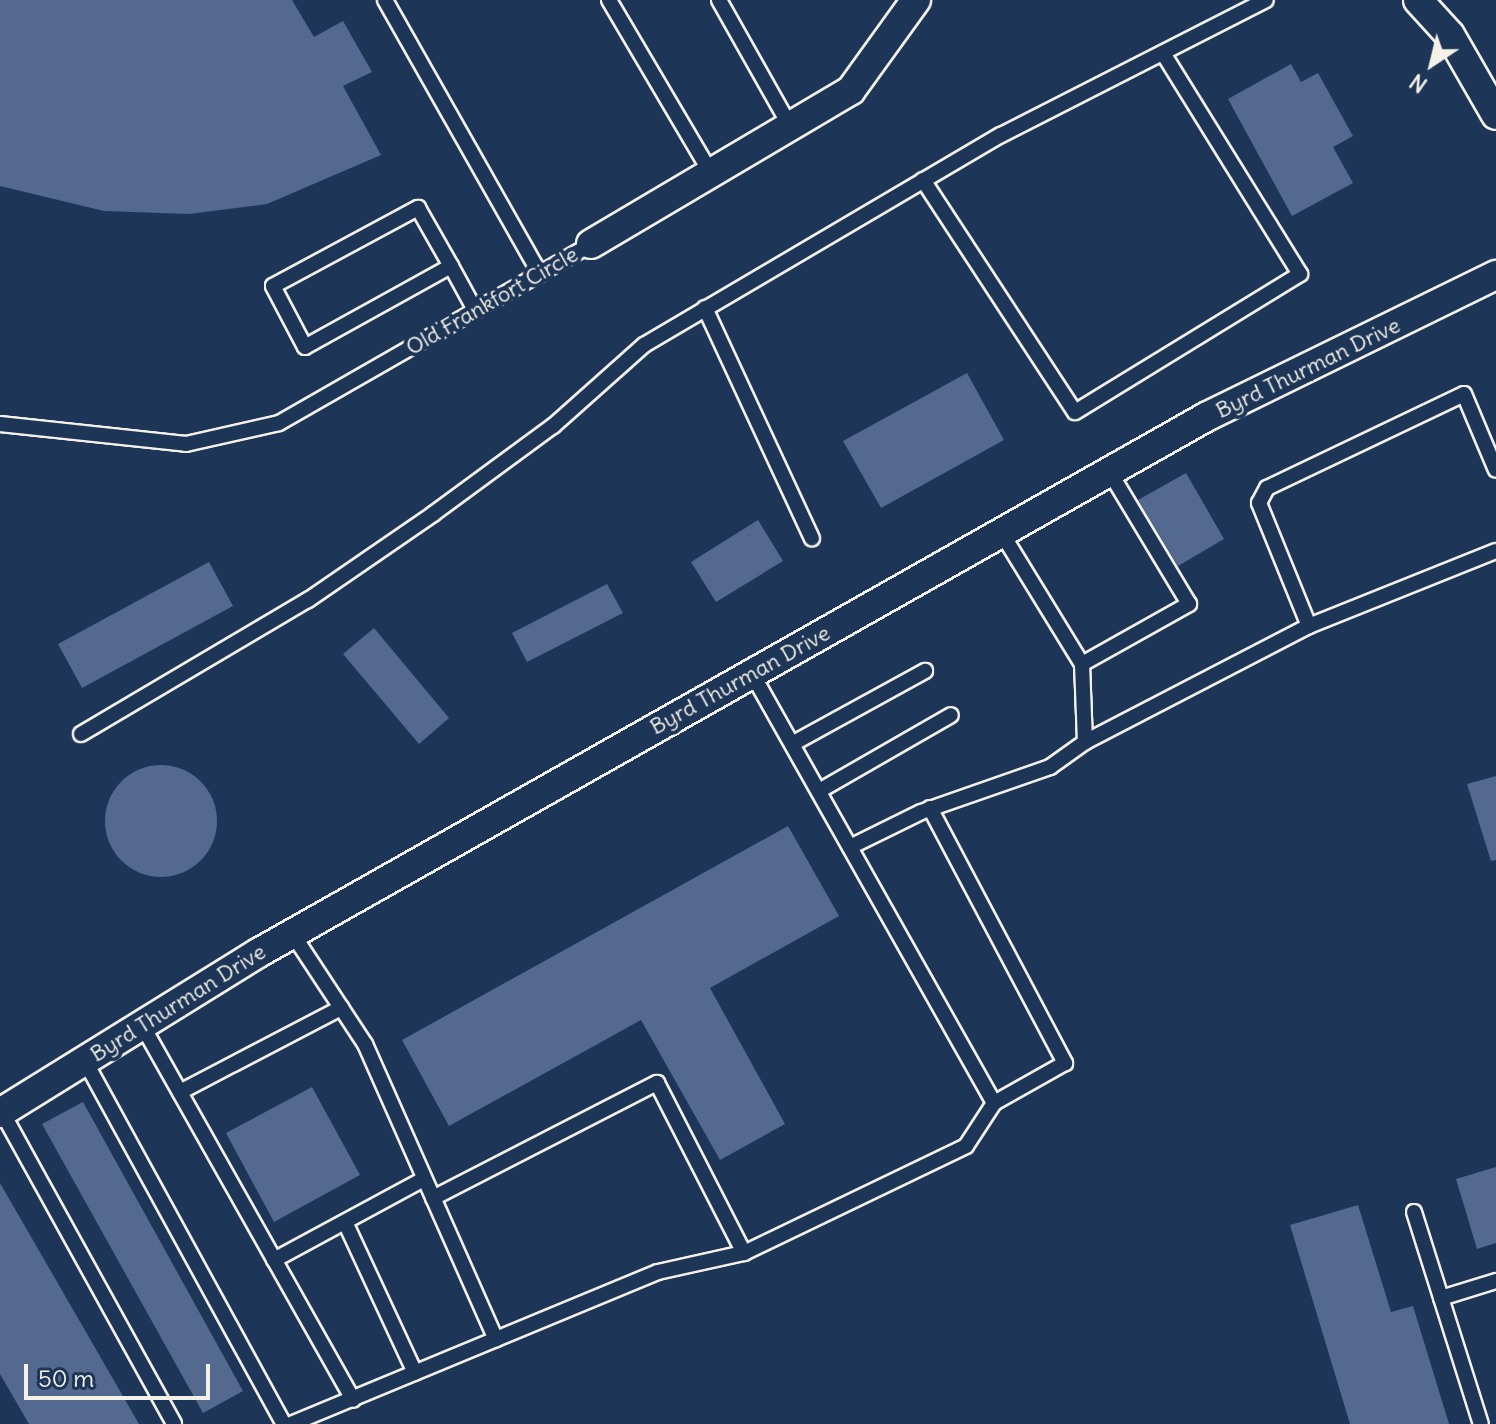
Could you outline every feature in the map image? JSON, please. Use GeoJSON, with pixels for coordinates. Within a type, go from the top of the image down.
{"type":"FeatureCollection","features":[{"type":"Feature","properties":{"kind":"street","name":"Old Frankfort Circle"},"geometry":{"type":"LineString","coordinates":[[591,244],[851,90],[916,0]]}},
{"type":"Feature","properties":{"kind":"street"},"geometry":{"type":"LineString","coordinates":[[1418,0],[1450,35],[1496,115]]}},
{"type":"Feature","properties":{"kind":"street","name":"Byrd Thurman Drive"},"geometry":{"type":"LineString","coordinates":[[1,1112],[292,933],[1109,471],[1496,275]]}},
{"type":"Feature","properties":{"kind":"lane"},"geometry":{"type":"LineString","coordinates":[[385,0],[540,274]]}},
{"type":"Feature","properties":{"kind":"lane"},"geometry":{"type":"LineString","coordinates":[[609,0],[712,175]]}},
{"type":"Feature","properties":{"kind":"lane"},"geometry":{"type":"LineString","coordinates":[[719,0],[791,128]]}},
{"type":"Feature","properties":{"kind":"lane"},"geometry":{"type":"LineString","coordinates":[[81,734],[308,600],[553,426],[644,345],[923,180],[1266,0]]}},
{"type":"Feature","properties":{"kind":"lane"},"geometry":{"type":"LineString","coordinates":[[923,180],[1075,412],[1300,274],[1163,53]]}},
{"type":"Feature","properties":{"kind":"lane"},"geometry":{"type":"LineString","coordinates":[[451,266],[305,347],[273,286],[418,208],[451,266],[475,310]]}},
{"type":"Feature","properties":{"kind":"lane","name":"Old Frankfort Circle"},"geometry":{"type":"LineString","coordinates":[[0,424],[186,444],[279,423],[591,244]]}},
{"type":"Feature","properties":{"kind":"lane"},"geometry":{"type":"LineString","coordinates":[[705,308],[812,538]]}},
{"type":"Feature","properties":{"kind":"lane"},"geometry":{"type":"LineString","coordinates":[[1309,626],[1259,503],[1267,488],[1464,394],[1496,470]]}},
{"type":"Feature","properties":{"kind":"lane"},"geometry":{"type":"LineString","coordinates":[[1082,664],[1189,604],[1109,471]]}},
{"type":"Feature","properties":{"kind":"lane"},"geometry":{"type":"LineString","coordinates":[[1001,532],[1082,664],[1085,742]]}},
{"type":"Feature","properties":{"kind":"lane"},"geometry":{"type":"LineString","coordinates":[[850,847],[930,808],[1050,767],[1085,742],[1309,626],[1496,551]]}},
{"type":"Feature","properties":{"kind":"lane"},"geometry":{"type":"LineString","coordinates":[[792,744],[925,671]]}},
{"type":"Feature","properties":{"kind":"lane"},"geometry":{"type":"LineString","coordinates":[[752,673],[994,1103]]}},
{"type":"Feature","properties":{"kind":"lane"},"geometry":{"type":"LineString","coordinates":[[819,791],[951,715]]}},
{"type":"Feature","properties":{"kind":"lane"},"geometry":{"type":"LineString","coordinates":[[291,1424],[658,1272],[744,1253],[966,1146],[994,1103],[1065,1063],[930,808]]}},
{"type":"Feature","properties":{"kind":"lane"},"geometry":{"type":"LineString","coordinates":[[292,933],[341,1008],[433,1198],[496,1339]]}},
{"type":"Feature","properties":{"kind":"lane"},"geometry":{"type":"LineString","coordinates":[[180,1092],[341,1008]]}},
{"type":"Feature","properties":{"kind":"lane"},"geometry":{"type":"LineString","coordinates":[[142,1025],[353,1400]]}},
{"type":"Feature","properties":{"kind":"lane"},"geometry":{"type":"LineString","coordinates":[[85,1061],[284,1424]]}},
{"type":"Feature","properties":{"kind":"lane"},"geometry":{"type":"LineString","coordinates":[[433,1198],[657,1083],[744,1253]]}},
{"type":"Feature","properties":{"kind":"lane"},"geometry":{"type":"LineString","coordinates":[[1,1112],[174,1424]]}},
{"type":"Feature","properties":{"kind":"lane"},"geometry":{"type":"LineString","coordinates":[[274,1260],[424,1179]]}},
{"type":"Feature","properties":{"kind":"lane"},"geometry":{"type":"LineString","coordinates":[[1414,1212],[1481,1424]]}},
{"type":"Feature","properties":{"kind":"lane"},"geometry":{"type":"LineString","coordinates":[[345,1222],[415,1373]]}},
{"type":"Feature","properties":{"kind":"lane"},"geometry":{"type":"LineString","coordinates":[[1441,1298],[1496,1281]]}},
{"type":"Feature","properties":{"kind":"building"},"geometry":{"type":"Polygon","coordinates":[[[0,0],[292,0],[314,37],[343,21],[372,72],[343,86],[381,155],[267,204],[189,214],[104,211],[0,186],[0,0]]]}},
{"type":"Feature","properties":{"kind":"building"},"geometry":{"type":"Polygon","coordinates":[[[1291,64],[1301,82],[1318,73],[1353,136],[1333,147],[1353,183],[1292,216],[1228,99],[1291,64]]]}},
{"type":"Feature","properties":{"kind":"building"},"geometry":{"type":"Polygon","coordinates":[[[967,373],[1004,440],[881,508],[843,441],[967,373]]]}},
{"type":"Feature","properties":{"kind":"building"},"geometry":{"type":"Polygon","coordinates":[[[1186,473],[1224,539],[1178,566],[1138,500],[1186,473]]]}},
{"type":"Feature","properties":{"kind":"building"},"geometry":{"type":"Polygon","coordinates":[[[758,520],[783,561],[716,602],[691,562],[758,520]]]}},
{"type":"Feature","properties":{"kind":"building"},"geometry":{"type":"Polygon","coordinates":[[[209,562],[233,606],[82,688],[58,644],[209,562]]]}},
{"type":"Feature","properties":{"kind":"building"},"geometry":{"type":"Polygon","coordinates":[[[607,584],[623,613],[527,662],[512,633],[607,584]]]}},
{"type":"Feature","properties":{"kind":"building"},"geometry":{"type":"Polygon","coordinates":[[[374,628],[449,718],[419,744],[343,654],[374,628]]]}},
{"type":"Feature","properties":{"kind":"building"},"geometry":{"type":"Polygon","coordinates":[[[161,765],[182,769],[200,782],[213,800],[217,821],[213,842],[200,860],[182,873],[161,877],[140,873],[122,860],[109,842],[105,821],[109,800],[122,782],[140,769],[161,765]]]}},
{"type":"Feature","properties":{"kind":"building"},"geometry":{"type":"Polygon","coordinates":[[[1496,776],[1496,860],[1491,861],[1467,784],[1496,776]]]}},
{"type":"Feature","properties":{"kind":"building"},"geometry":{"type":"Polygon","coordinates":[[[788,826],[839,916],[710,988],[785,1124],[720,1160],[641,1020],[449,1126],[402,1040],[788,826]]]}},
{"type":"Feature","properties":{"kind":"building"},"geometry":{"type":"Polygon","coordinates":[[[312,1087],[360,1175],[274,1222],[226,1133],[312,1087]]]}},
{"type":"Feature","properties":{"kind":"building"},"geometry":{"type":"Polygon","coordinates":[[[83,1102],[243,1391],[203,1413],[42,1124],[83,1102]]]}},
{"type":"Feature","properties":{"kind":"building"},"geometry":{"type":"Polygon","coordinates":[[[1496,1167],[1496,1243],[1477,1249],[1456,1179],[1496,1167]]]}},
{"type":"Feature","properties":{"kind":"building"},"geometry":{"type":"Polygon","coordinates":[[[0,1183],[139,1424],[29,1424],[0,1374],[0,1183]]]}},
{"type":"Feature","properties":{"kind":"building"},"geometry":{"type":"Polygon","coordinates":[[[1358,1205],[1391,1312],[1413,1306],[1449,1424],[1350,1424],[1290,1225],[1358,1205]]]}}]}
